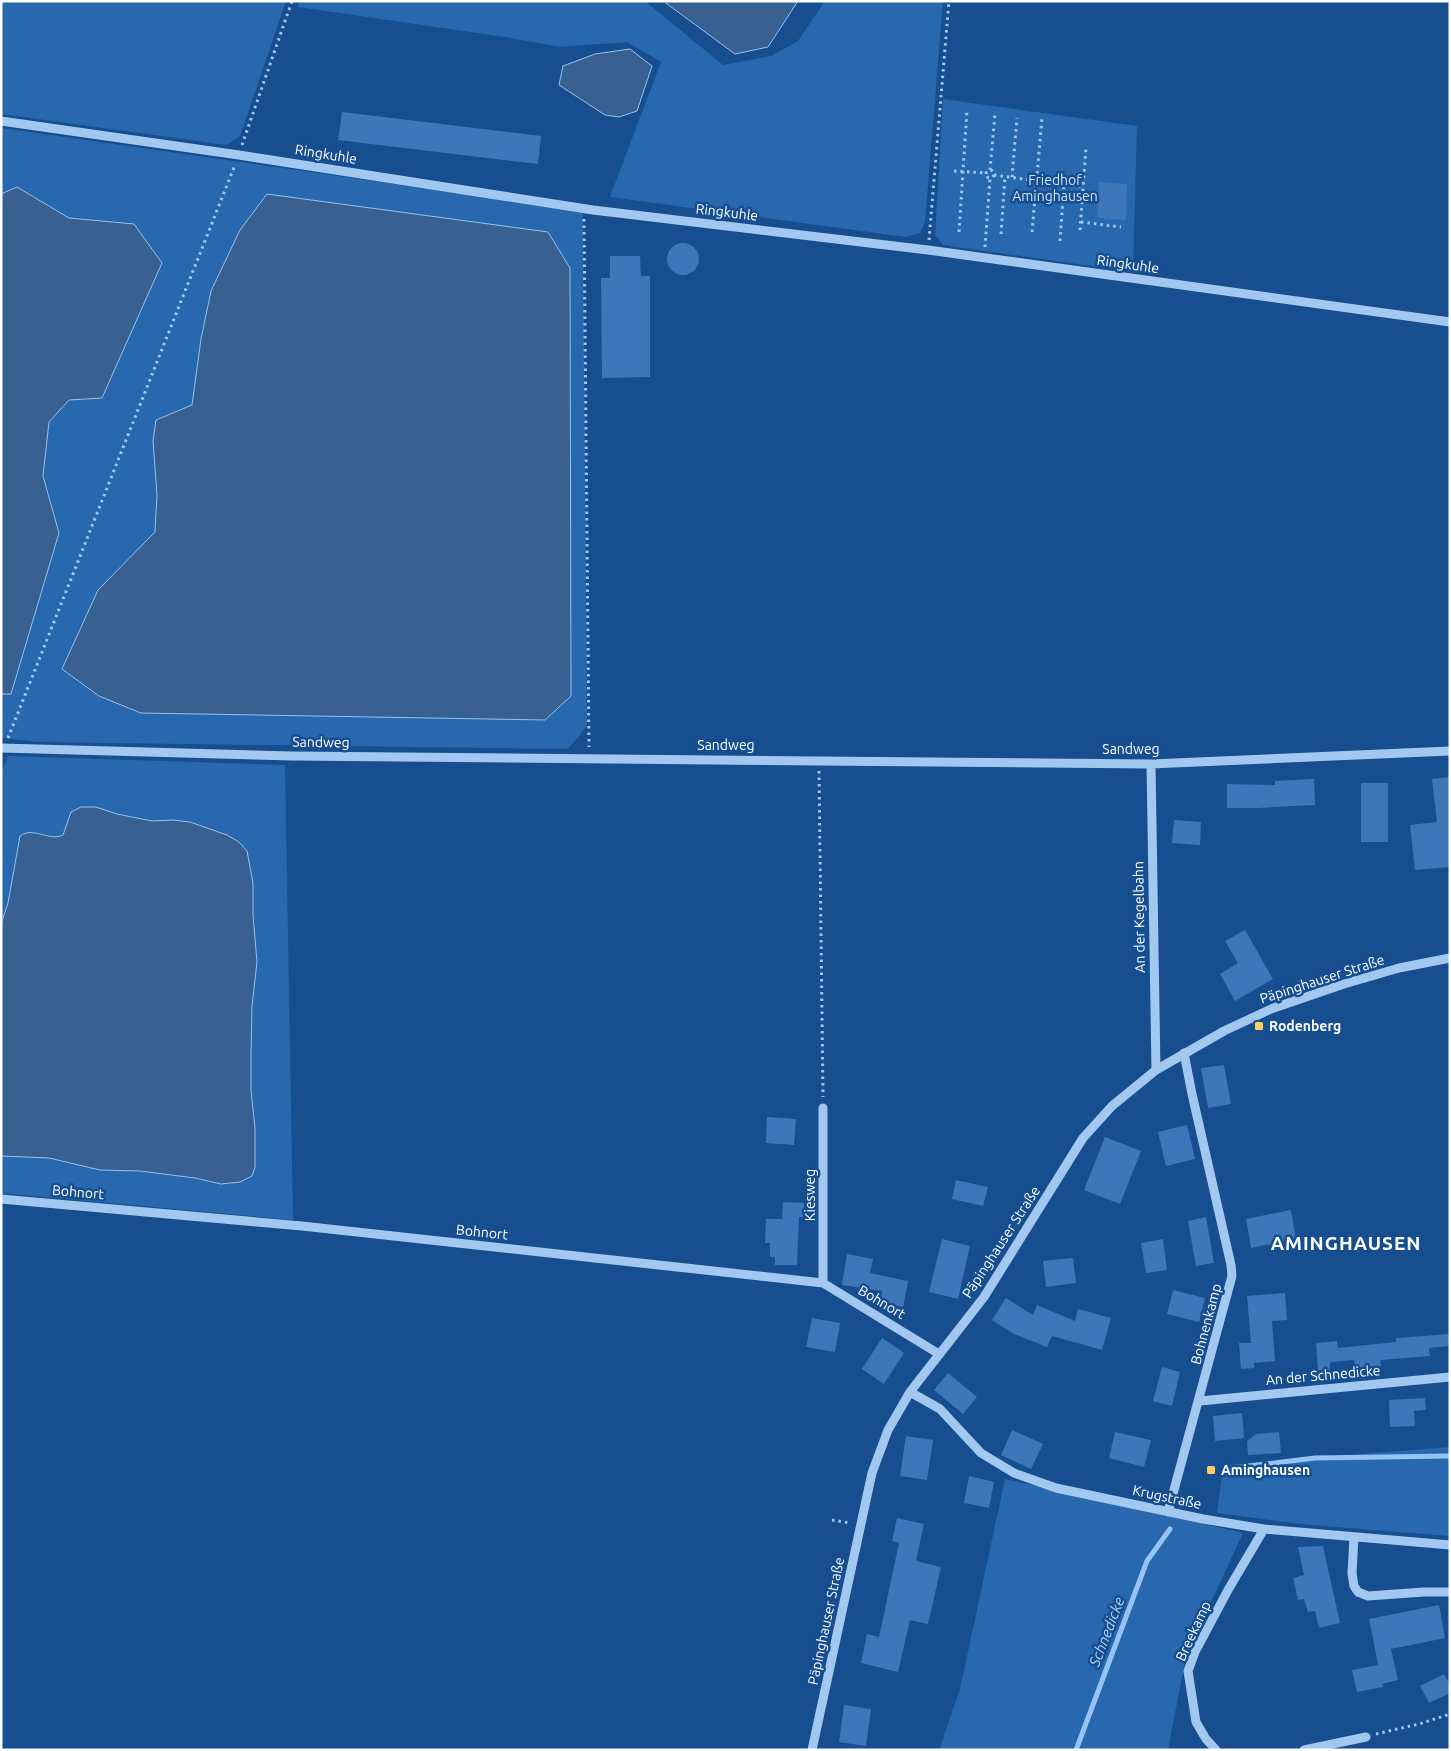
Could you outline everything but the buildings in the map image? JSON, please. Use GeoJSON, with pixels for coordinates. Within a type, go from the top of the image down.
{"type":"FeatureCollection","features":[{"type":"Feature","properties":{"kind":"street","name":"Ringkuhle"},"geometry":{"type":"LineString","coordinates":[[1,121],[584,208],[928,250],[1450,322]]}},
{"type":"Feature","properties":{"kind":"street","name":"Sandweg"},"geometry":{"type":"LineString","coordinates":[[2,751],[292,756],[1151,764],[1450,751]]}},
{"type":"Feature","properties":{"kind":"street","name":"An der Kegelbahn"},"geometry":{"type":"LineString","coordinates":[[1151,764],[1156,1070]]}},
{"type":"Feature","properties":{"kind":"street","name":"Päpinghauser Straße"},"geometry":{"type":"LineString","coordinates":[[812,1750],[872,1473],[888,1430],[910,1392],[984,1297],[1083,1138],[1112,1106],[1156,1070],[1224,1031],[1271,1009],[1344,984],[1399,968],[1450,958]]}},
{"type":"Feature","properties":{"kind":"street","name":"Bohnenkamp"},"geometry":{"type":"LineString","coordinates":[[1168,1512],[1200,1401],[1232,1276],[1232,1265],[1184,1053]]}},
{"type":"Feature","properties":{"kind":"street","name":"Kiesweg"},"geometry":{"type":"LineString","coordinates":[[823,1283],[824,1108]]}},
{"type":"Feature","properties":{"kind":"street","name":"Bohnort"},"geometry":{"type":"LineString","coordinates":[[1,1199],[302,1226],[823,1283],[939,1354]]}},
{"type":"Feature","properties":{"kind":"street","name":"An der Schnedicke"},"geometry":{"type":"LineString","coordinates":[[1200,1401],[1450,1377]]}},
{"type":"Feature","properties":{"kind":"street","name":"Krugstraße"},"geometry":{"type":"LineString","coordinates":[[910,1392],[940,1409],[981,1453],[1014,1473],[1056,1488],[1168,1512],[1264,1529],[1450,1545]]}},
{"type":"Feature","properties":{"kind":"street","name":"Breekamp"},"geometry":{"type":"LineString","coordinates":[[1216,1750],[1206,1739],[1196,1722],[1190,1695],[1188,1671],[1195,1652],[1228,1590],[1264,1529]]}},
{"type":"Feature","properties":{"kind":"street"},"geometry":{"type":"LineString","coordinates":[[1354,1537],[1352,1573],[1354,1586],[1358,1592],[1368,1596],[1450,1592]]}},
{"type":"Feature","properties":{"kind":"street"},"geometry":{"type":"LineString","coordinates":[[1304,1750],[1366,1737]]}},
{"type":"Feature","properties":{"kind":"path"},"geometry":{"type":"LineString","coordinates":[[2,751],[239,155],[292,1]]}},
{"type":"Feature","properties":{"kind":"path"},"geometry":{"type":"LineString","coordinates":[[928,250],[949,1]]}},
{"type":"Feature","properties":{"kind":"path"},"geometry":{"type":"LineString","coordinates":[[959,232],[967,110]]}},
{"type":"Feature","properties":{"kind":"path"},"geometry":{"type":"LineString","coordinates":[[954,170],[986,173],[990,170],[995,114]]}},
{"type":"Feature","properties":{"kind":"path"},"geometry":{"type":"LineString","coordinates":[[1012,177],[1017,118]]}},
{"type":"Feature","properties":{"kind":"path"},"geometry":{"type":"LineString","coordinates":[[1032,232],[1035,180],[1042,118]]}},
{"type":"Feature","properties":{"kind":"path"},"geometry":{"type":"LineString","coordinates":[[1080,230],[1086,147]]}},
{"type":"Feature","properties":{"kind":"path"},"geometry":{"type":"LineString","coordinates":[[990,170],[994,172],[994,175]]}},
{"type":"Feature","properties":{"kind":"path"},"geometry":{"type":"LineString","coordinates":[[985,258],[990,178],[986,173]]}},
{"type":"Feature","properties":{"kind":"path"},"geometry":{"type":"LineString","coordinates":[[990,178],[994,175],[1084,186]]}},
{"type":"Feature","properties":{"kind":"path"},"geometry":{"type":"LineString","coordinates":[[1002,234],[1005,176]]}},
{"type":"Feature","properties":{"kind":"path"},"geometry":{"type":"LineString","coordinates":[[1060,241],[1064,184]]}},
{"type":"Feature","properties":{"kind":"path"},"geometry":{"type":"LineString","coordinates":[[584,208],[589,758]]}},
{"type":"Feature","properties":{"kind":"path"},"geometry":{"type":"LineString","coordinates":[[1081,222],[1121,227]]}},
{"type":"Feature","properties":{"kind":"path"},"geometry":{"type":"LineString","coordinates":[[819,760],[824,1108]]}},
{"type":"Feature","properties":{"kind":"path"},"geometry":{"type":"LineString","coordinates":[[832,1520],[861,1524]]}},
{"type":"Feature","properties":{"kind":"path"},"geometry":{"type":"LineString","coordinates":[[1366,1737],[1450,1714]]}},
{"type":"Feature","properties":{"kind":"green space"},"geometry":{"type":"Polygon","coordinates":[[[1,1],[286,1],[240,136],[227,145],[1,114],[1,1]]]}},
{"type":"Feature","properties":{"kind":"green space"},"geometry":{"type":"Polygon","coordinates":[[[300,1],[645,1],[723,65],[771,56],[798,41],[825,1],[943,1],[925,222],[920,233],[906,237],[610,197],[661,62],[627,42],[560,47],[511,38],[298,7],[300,1]]]}},
{"type":"Feature","properties":{"kind":"green space","name":"Friedhof Aminghausen"},"geometry":{"type":"Polygon","coordinates":[[[943,99],[1137,126],[1133,272],[943,245],[935,235],[943,99]]]}},
{"type":"Feature","properties":{"kind":"green space"},"geometry":{"type":"Polygon","coordinates":[[[1,128],[583,211],[587,726],[568,749],[38,742],[1,738],[1,694],[11,694],[59,533],[43,476],[49,422],[69,400],[134,224],[69,218],[17,187],[1,194],[1,128]],[[211,291],[201,339],[192,405],[153,441],[157,495],[155,532],[98,590],[62,669],[100,696],[141,713],[211,291]]]}},
{"type":"Feature","properties":{"kind":"green space"},"geometry":{"type":"Polygon","coordinates":[[[8,756],[285,765],[293,1220],[1,1193],[1,1156],[49,1158],[100,1170],[140,1171],[195,1178],[221,1184],[255,1167],[251,1054],[252,1006],[257,962],[253,915],[253,883],[247,851],[190,822],[173,820],[152,821],[117,814],[96,807],[67,823],[63,835],[58,838],[30,832],[20,836],[8,903],[1,924],[1,772],[8,756]]]}},
{"type":"Feature","properties":{"kind":"green space"},"geometry":{"type":"Polygon","coordinates":[[[1450,1447],[1450,1536],[1309,1525],[1217,1513],[1223,1465],[1450,1447]]]}},
{"type":"Feature","properties":{"kind":"green space"},"geometry":{"type":"Polygon","coordinates":[[[1005,1479],[1243,1533],[1186,1656],[1168,1750],[939,1750],[960,1689],[1005,1479]]]}},
{"type":"Feature","properties":{"kind":"shaded area"},"geometry":{"type":"Polygon","coordinates":[[[663,1],[798,1],[768,47],[735,54],[663,1]]]}},
{"type":"Feature","properties":{"kind":"shaded area"},"geometry":{"type":"Polygon","coordinates":[[[630,49],[652,66],[637,111],[619,117],[605,115],[559,85],[563,66],[595,54],[630,49]]]}},
{"type":"Feature","properties":{"kind":"shaded area"},"geometry":{"type":"Polygon","coordinates":[[[17,187],[69,218],[134,224],[162,263],[102,398],[69,400],[49,422],[43,476],[59,533],[11,694],[1,694],[1,194],[17,187]]]}},
{"type":"Feature","properties":{"kind":"shaded area"},"geometry":{"type":"Polygon","coordinates":[[[267,194],[548,232],[570,268],[571,696],[545,720],[141,713],[99,696],[62,669],[98,590],[155,532],[157,495],[153,441],[156,420],[192,405],[201,339],[211,291],[240,230],[267,194]]]}},
{"type":"Feature","properties":{"kind":"shaded area"},"geometry":{"type":"Polygon","coordinates":[[[81,807],[96,807],[117,814],[152,821],[173,820],[190,822],[227,835],[239,842],[247,851],[253,883],[253,915],[257,962],[252,1006],[251,1054],[255,1167],[252,1176],[240,1182],[221,1184],[195,1178],[140,1171],[100,1170],[49,1158],[1,1156],[1,924],[8,903],[20,836],[25,833],[36,833],[52,837],[63,835],[71,812],[81,807]]]}},
{"type":"Feature","properties":{"kind":"waterway","name":"Schnedicke"},"geometry":{"type":"LineString","coordinates":[[1232,1468],[1315,1458],[1450,1456]]}},
{"type":"Feature","properties":{"kind":"waterway","name":"Schnedicke"},"geometry":{"type":"LineString","coordinates":[[1076,1750],[1147,1561],[1170,1529]]}},
{"type":"Feature","properties":{"kind":"place","name":"Rodenberg"},"geometry":{"type":"Point","coordinates":[1259,1026]}},
{"type":"Feature","properties":{"kind":"place","name":"Aminghausen"},"geometry":{"type":"Point","coordinates":[1211,1470]}},
{"type":"Feature","properties":{"kind":"district","name":"AMINGHAUSEN"},"geometry":{"type":"Point","coordinates":[1346,1243]}}]}
